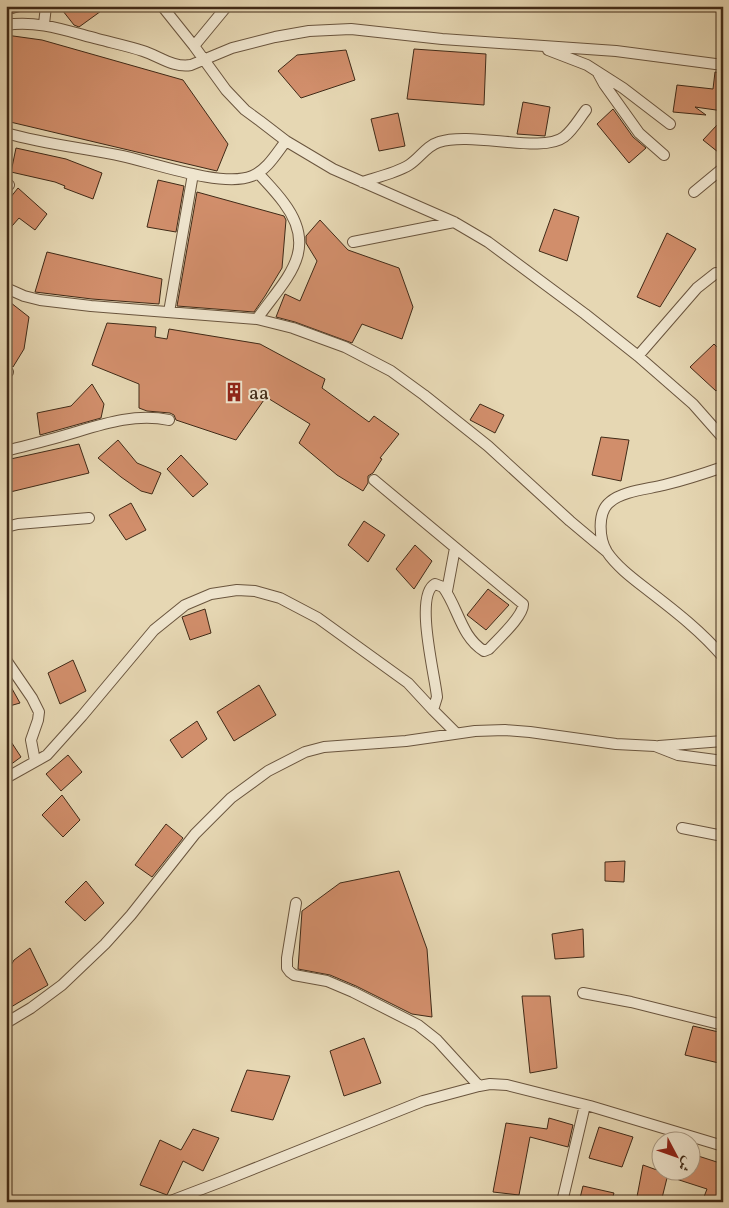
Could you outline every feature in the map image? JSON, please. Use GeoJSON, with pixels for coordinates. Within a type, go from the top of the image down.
{"type":"FeatureCollection","features":[{"type":"Feature","properties":{"kind":"street"},"geometry":{"type":"LineString","coordinates":[[44,24],[46,6]]}},
{"type":"Feature","properties":{"kind":"street"},"geometry":{"type":"LineString","coordinates":[[162,6],[235,100],[286,141],[333,169],[454,222],[519,263],[638,356],[692,404],[723,438]]}},
{"type":"Feature","properties":{"kind":"street"},"geometry":{"type":"LineString","coordinates":[[194,46],[228,6]]}},
{"type":"Feature","properties":{"kind":"street"},"geometry":{"type":"LineString","coordinates":[[6,25],[44,24],[143,51],[175,64],[191,65],[232,48],[275,37],[330,29],[351,29],[442,39],[616,51],[723,66]]}},
{"type":"Feature","properties":{"kind":"street"},"geometry":{"type":"LineString","coordinates":[[537,46],[579,60],[623,88],[670,124]]}},
{"type":"Feature","properties":{"kind":"street"},"geometry":{"type":"LineString","coordinates":[[598,72],[604,84],[639,133],[664,154]]}},
{"type":"Feature","properties":{"kind":"street"},"geometry":{"type":"LineString","coordinates":[[362,182],[408,166],[427,148],[447,140],[481,139],[540,143],[554,142],[569,133],[586,110]]}},
{"type":"Feature","properties":{"kind":"street"},"geometry":{"type":"LineString","coordinates":[[6,133],[36,141],[122,156],[193,174],[236,180],[251,177],[258,173],[286,141]]}},
{"type":"Feature","properties":{"kind":"street"},"geometry":{"type":"LineString","coordinates":[[694,192],[723,168]]}},
{"type":"Feature","properties":{"kind":"street"},"geometry":{"type":"LineString","coordinates":[[257,319],[296,262],[301,244],[291,213],[258,173]]}},
{"type":"Feature","properties":{"kind":"street"},"geometry":{"type":"LineString","coordinates":[[169,312],[193,174]]}},
{"type":"Feature","properties":{"kind":"street"},"geometry":{"type":"LineString","coordinates":[[353,242],[454,222]]}},
{"type":"Feature","properties":{"kind":"street"},"geometry":{"type":"LineString","coordinates":[[638,356],[697,288],[716,273],[723,273]]}},
{"type":"Feature","properties":{"kind":"street"},"geometry":{"type":"LineString","coordinates":[[6,288],[24,296],[40,300],[257,319],[293,328],[345,347],[370,359],[403,380],[488,446],[607,552],[625,571],[678,614],[723,657]]}},
{"type":"Feature","properties":{"kind":"street"},"geometry":{"type":"LineString","coordinates":[[6,451],[108,423],[139,419],[169,420]]}},
{"type":"Feature","properties":{"kind":"street"},"geometry":{"type":"LineString","coordinates":[[607,552],[601,521],[604,509],[610,502],[618,497],[664,486],[723,468]]}},
{"type":"Feature","properties":{"kind":"street"},"geometry":{"type":"LineString","coordinates":[[374,480],[523,604],[523,608],[518,616],[489,649],[484,651],[473,641],[460,622],[447,591],[435,584],[428,591],[425,607],[437,697],[433,710]]}},
{"type":"Feature","properties":{"kind":"street"},"geometry":{"type":"LineString","coordinates":[[6,527],[18,524],[89,518]]}},
{"type":"Feature","properties":{"kind":"street"},"geometry":{"type":"LineString","coordinates":[[447,591],[455,548]]}},
{"type":"Feature","properties":{"kind":"street"},"geometry":{"type":"LineString","coordinates":[[6,778],[47,755],[154,630],[185,605],[211,594],[237,590],[255,591],[280,598],[318,618],[408,683],[456,733]]}},
{"type":"Feature","properties":{"kind":"street"},"geometry":{"type":"LineString","coordinates":[[6,660],[32,698],[39,712],[31,740],[35,762]]}},
{"type":"Feature","properties":{"kind":"street"},"geometry":{"type":"LineString","coordinates":[[6,1023],[31,1008],[62,985],[90,959],[131,915],[190,841],[230,798],[261,776],[305,752],[324,747],[406,741],[456,733],[504,730],[616,744],[655,746],[723,741]]}},
{"type":"Feature","properties":{"kind":"street"},"geometry":{"type":"LineString","coordinates":[[655,746],[678,755],[723,761]]}},
{"type":"Feature","properties":{"kind":"street"},"geometry":{"type":"LineString","coordinates":[[682,828],[723,836]]}},
{"type":"Feature","properties":{"kind":"street"},"geometry":{"type":"LineString","coordinates":[[296,903],[287,958],[287,968],[290,972],[294,975],[327,981],[418,1025],[437,1040],[479,1086]]}},
{"type":"Feature","properties":{"kind":"street"},"geometry":{"type":"LineString","coordinates":[[583,993],[631,1002],[723,1025]]}},
{"type":"Feature","properties":{"kind":"street"},"geometry":{"type":"LineString","coordinates":[[168,1202],[423,1101],[490,1084],[506,1085],[585,1105],[723,1146]]}},
{"type":"Feature","properties":{"kind":"street"},"geometry":{"type":"LineString","coordinates":[[562,1202],[585,1105]]}},
{"type":"Feature","properties":{"kind":"building"},"geometry":{"type":"Polygon","coordinates":[[[6,6],[30,6],[30,9],[6,15],[6,6]]]}},
{"type":"Feature","properties":{"kind":"building"},"geometry":{"type":"Polygon","coordinates":[[[59,6],[108,6],[79,27],[74,25],[59,6]]]}},
{"type":"Feature","properties":{"kind":"building"},"geometry":{"type":"Polygon","coordinates":[[[6,35],[42,40],[183,80],[228,144],[217,171],[6,121],[6,35]]]}},
{"type":"Feature","properties":{"kind":"building"},"geometry":{"type":"Polygon","coordinates":[[[414,49],[486,54],[484,105],[407,99],[414,49]]]}},
{"type":"Feature","properties":{"kind":"building"},"geometry":{"type":"Polygon","coordinates":[[[346,50],[355,80],[301,98],[278,71],[297,55],[346,50]]]}},
{"type":"Feature","properties":{"kind":"building"},"geometry":{"type":"Polygon","coordinates":[[[715,72],[723,73],[723,111],[695,107],[706,115],[673,112],[677,85],[713,89],[715,72]]]}},
{"type":"Feature","properties":{"kind":"building"},"geometry":{"type":"Polygon","coordinates":[[[523,102],[550,107],[545,136],[517,134],[523,102]]]}},
{"type":"Feature","properties":{"kind":"building"},"geometry":{"type":"Polygon","coordinates":[[[613,109],[633,137],[646,148],[629,163],[597,124],[613,109]]]}},
{"type":"Feature","properties":{"kind":"building"},"geometry":{"type":"Polygon","coordinates":[[[398,113],[405,146],[379,151],[371,119],[398,113]]]}},
{"type":"Feature","properties":{"kind":"building"},"geometry":{"type":"Polygon","coordinates":[[[717,125],[723,129],[723,156],[703,140],[717,125]]]}},
{"type":"Feature","properties":{"kind":"building"},"geometry":{"type":"Polygon","coordinates":[[[16,148],[66,159],[102,173],[93,199],[64,188],[65,186],[55,182],[11,172],[16,148]]]}},
{"type":"Feature","properties":{"kind":"building"},"geometry":{"type":"Polygon","coordinates":[[[158,180],[184,186],[176,232],[147,227],[158,180]]]}},
{"type":"Feature","properties":{"kind":"building"},"geometry":{"type":"Polygon","coordinates":[[[18,188],[47,214],[35,230],[19,218],[6,233],[6,203],[18,188]]]}},
{"type":"Feature","properties":{"kind":"building"},"geometry":{"type":"Polygon","coordinates":[[[197,192],[284,216],[286,220],[282,268],[254,312],[177,306],[197,192]]]}},
{"type":"Feature","properties":{"kind":"building"},"geometry":{"type":"Polygon","coordinates":[[[554,209],[579,217],[567,261],[539,251],[554,209]]]}},
{"type":"Feature","properties":{"kind":"building","name":"aa"},"geometry":{"type":"Polygon","coordinates":[[[320,220],[348,250],[399,268],[413,307],[402,339],[362,324],[352,343],[276,317],[285,294],[300,301],[317,261],[306,243],[306,236],[320,220]]]}},
{"type":"Feature","properties":{"kind":"building"},"geometry":{"type":"Polygon","coordinates":[[[667,233],[696,249],[660,307],[637,297],[667,233]]]}},
{"type":"Feature","properties":{"kind":"building"},"geometry":{"type":"Polygon","coordinates":[[[47,252],[162,279],[159,304],[35,292],[47,252]]]}},
{"type":"Feature","properties":{"kind":"building"},"geometry":{"type":"Polygon","coordinates":[[[6,299],[29,317],[24,349],[13,367],[6,362],[6,299]]]}},
{"type":"Feature","properties":{"kind":"building","name":"aa"},"geometry":{"type":"Polygon","coordinates":[[[107,323],[156,327],[155,337],[167,339],[169,329],[260,344],[325,379],[322,388],[369,422],[374,416],[399,434],[380,458],[382,459],[373,473],[368,476],[368,483],[363,491],[337,475],[299,443],[310,424],[266,397],[236,440],[176,420],[174,415],[170,413],[147,411],[139,408],[139,384],[92,365],[107,323]]]}},
{"type":"Feature","properties":{"kind":"building"},"geometry":{"type":"Polygon","coordinates":[[[714,344],[723,353],[723,384],[716,391],[690,367],[714,344]]]}},
{"type":"Feature","properties":{"kind":"building"},"geometry":{"type":"Polygon","coordinates":[[[92,384],[104,404],[101,418],[40,435],[37,413],[71,406],[92,384]]]}},
{"type":"Feature","properties":{"kind":"building"},"geometry":{"type":"Polygon","coordinates":[[[480,404],[504,415],[495,433],[470,420],[480,404]]]}},
{"type":"Feature","properties":{"kind":"building"},"geometry":{"type":"Polygon","coordinates":[[[601,437],[629,440],[621,481],[592,475],[601,437]]]}},
{"type":"Feature","properties":{"kind":"building"},"geometry":{"type":"Polygon","coordinates":[[[118,440],[137,463],[161,473],[152,494],[141,491],[98,458],[118,440]]]}},
{"type":"Feature","properties":{"kind":"building"},"geometry":{"type":"Polygon","coordinates":[[[79,444],[89,473],[6,493],[6,460],[79,444]]]}},
{"type":"Feature","properties":{"kind":"building"},"geometry":{"type":"Polygon","coordinates":[[[181,455],[208,484],[193,497],[167,469],[181,455]]]}},
{"type":"Feature","properties":{"kind":"building"},"geometry":{"type":"Polygon","coordinates":[[[131,503],[146,530],[126,540],[109,515],[131,503]]]}},
{"type":"Feature","properties":{"kind":"building"},"geometry":{"type":"Polygon","coordinates":[[[364,521],[385,535],[368,562],[348,545],[364,521]]]}},
{"type":"Feature","properties":{"kind":"building"},"geometry":{"type":"Polygon","coordinates":[[[415,545],[432,561],[414,589],[396,569],[415,545]]]}},
{"type":"Feature","properties":{"kind":"building"},"geometry":{"type":"Polygon","coordinates":[[[488,589],[509,605],[486,630],[467,615],[488,589]]]}},
{"type":"Feature","properties":{"kind":"building"},"geometry":{"type":"Polygon","coordinates":[[[205,609],[211,633],[190,640],[182,617],[205,609]]]}},
{"type":"Feature","properties":{"kind":"building"},"geometry":{"type":"Polygon","coordinates":[[[73,660],[86,691],[60,704],[48,673],[73,660]]]}},
{"type":"Feature","properties":{"kind":"building"},"geometry":{"type":"Polygon","coordinates":[[[6,678],[20,703],[6,707],[6,678]]]}},
{"type":"Feature","properties":{"kind":"building"},"geometry":{"type":"Polygon","coordinates":[[[259,685],[276,715],[234,741],[217,712],[259,685]]]}},
{"type":"Feature","properties":{"kind":"building"},"geometry":{"type":"Polygon","coordinates":[[[197,721],[207,739],[182,758],[170,740],[197,721]]]}},
{"type":"Feature","properties":{"kind":"building"},"geometry":{"type":"Polygon","coordinates":[[[6,734],[21,757],[6,768],[6,734]]]}},
{"type":"Feature","properties":{"kind":"building"},"geometry":{"type":"Polygon","coordinates":[[[68,755],[82,772],[61,791],[46,774],[68,755]]]}},
{"type":"Feature","properties":{"kind":"building"},"geometry":{"type":"Polygon","coordinates":[[[62,795],[80,820],[63,837],[42,815],[62,795]]]}},
{"type":"Feature","properties":{"kind":"building"},"geometry":{"type":"Polygon","coordinates":[[[166,824],[183,838],[152,877],[135,865],[166,824]]]}},
{"type":"Feature","properties":{"kind":"building"},"geometry":{"type":"Polygon","coordinates":[[[625,861],[624,882],[605,881],[605,862],[625,861]]]}},
{"type":"Feature","properties":{"kind":"building"},"geometry":{"type":"Polygon","coordinates":[[[399,871],[427,949],[432,1017],[412,1014],[330,975],[298,969],[302,911],[340,883],[399,871]]]}},
{"type":"Feature","properties":{"kind":"building"},"geometry":{"type":"Polygon","coordinates":[[[86,881],[104,903],[85,921],[65,902],[86,881]]]}},
{"type":"Feature","properties":{"kind":"building"},"geometry":{"type":"Polygon","coordinates":[[[583,929],[584,957],[555,959],[552,934],[583,929]]]}},
{"type":"Feature","properties":{"kind":"building"},"geometry":{"type":"Polygon","coordinates":[[[30,948],[48,985],[6,1010],[6,969],[10,967],[14,960],[30,948]]]}},
{"type":"Feature","properties":{"kind":"building"},"geometry":{"type":"Polygon","coordinates":[[[522,996],[550,996],[557,1068],[530,1073],[522,996]]]}},
{"type":"Feature","properties":{"kind":"building"},"geometry":{"type":"Polygon","coordinates":[[[693,1026],[723,1033],[723,1064],[685,1055],[693,1026]]]}},
{"type":"Feature","properties":{"kind":"building"},"geometry":{"type":"Polygon","coordinates":[[[364,1038],[381,1083],[344,1096],[330,1051],[364,1038]]]}},
{"type":"Feature","properties":{"kind":"building"},"geometry":{"type":"Polygon","coordinates":[[[247,1070],[290,1076],[273,1120],[231,1111],[247,1070]]]}},
{"type":"Feature","properties":{"kind":"building"},"geometry":{"type":"Polygon","coordinates":[[[549,1118],[573,1125],[568,1147],[530,1137],[519,1195],[493,1192],[506,1123],[547,1129],[549,1118]]]}},
{"type":"Feature","properties":{"kind":"building"},"geometry":{"type":"Polygon","coordinates":[[[599,1127],[633,1137],[622,1167],[589,1158],[599,1127]]]}},
{"type":"Feature","properties":{"kind":"building"},"geometry":{"type":"Polygon","coordinates":[[[193,1129],[219,1138],[203,1171],[183,1161],[167,1195],[140,1185],[160,1140],[181,1150],[193,1129]]]}},
{"type":"Feature","properties":{"kind":"building"},"geometry":{"type":"Polygon","coordinates":[[[702,1157],[723,1164],[723,1202],[702,1202],[707,1189],[679,1180],[702,1180],[702,1157]]]}},
{"type":"Feature","properties":{"kind":"building"},"geometry":{"type":"Polygon","coordinates":[[[643,1165],[652,1168],[652,1180],[666,1180],[661,1202],[636,1202],[643,1165]]]}},
{"type":"Feature","properties":{"kind":"building"},"geometry":{"type":"Polygon","coordinates":[[[583,1186],[614,1193],[611,1202],[579,1202],[583,1186]]]}},
{"type":"Feature","properties":{"kind":"place","name":"aa"},"geometry":{"type":"Point","coordinates":[234,392]}}]}
